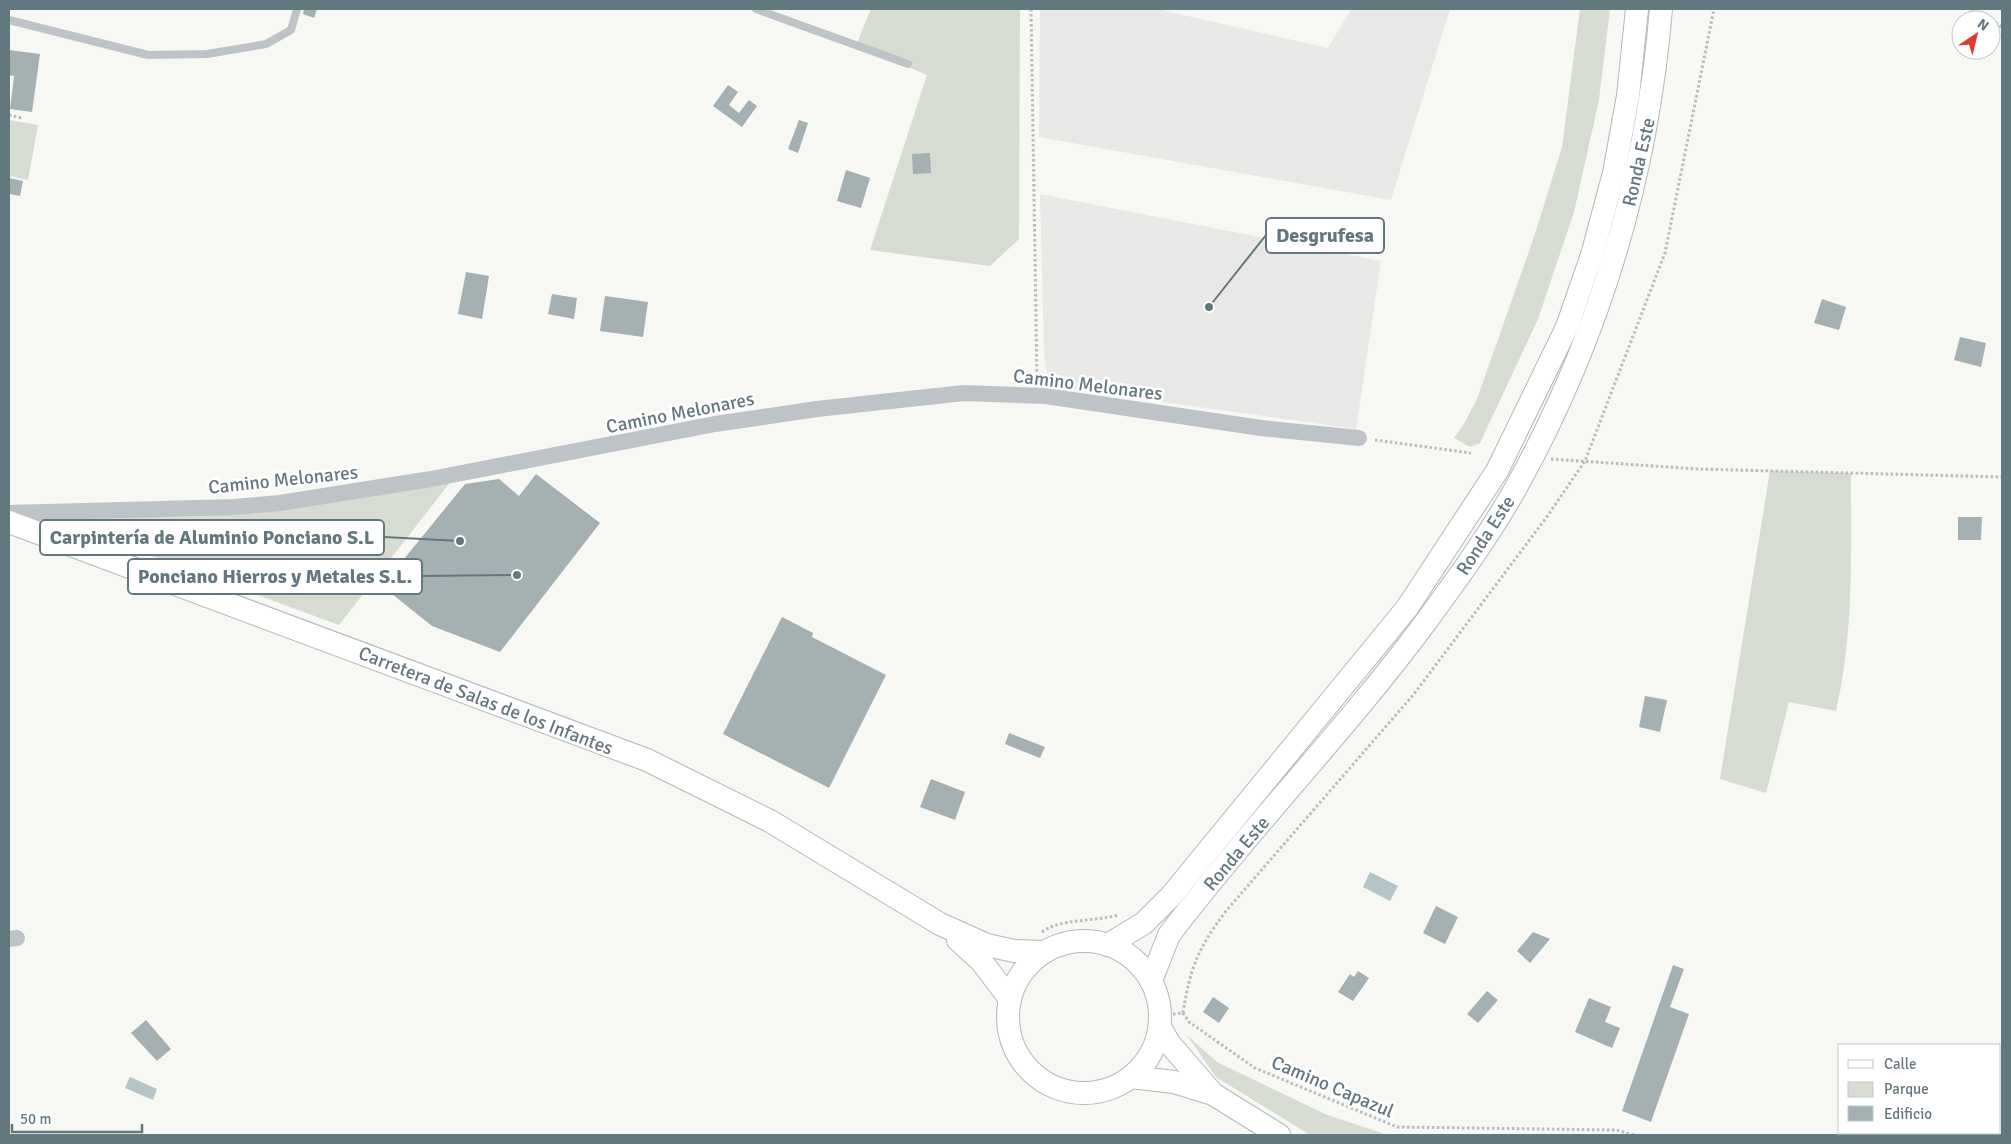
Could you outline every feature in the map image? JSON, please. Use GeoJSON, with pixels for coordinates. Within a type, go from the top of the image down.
{"type":"FeatureCollection","features":[{"type":"Feature","properties":{"kind":"main road","name":"Ronda Este"},"geometry":{"type":"LineString","coordinates":[[1108,945],[1144,923],[1171,896],[1407,608],[1498,471],[1567,327],[1592,255],[1617,154],[1628,96],[1637,9]]}},
{"type":"Feature","properties":{"kind":"main road","name":"Ronda Este"},"geometry":{"type":"LineString","coordinates":[[1151,981],[1169,935],[1424,625],[1478,550],[1518,484],[1589,332],[1612,265],[1635,182],[1651,102],[1661,9]]}},
{"type":"Feature","properties":{"kind":"main road","name":"Carretera de Salas de los Infantes"},"geometry":{"type":"LineString","coordinates":[[9,522],[668,769],[770,821],[940,924],[987,945],[1037,952]]}},
{"type":"Feature","properties":{"kind":"main road","name":"Carretera de Salas de los Infantes"},"geometry":{"type":"LineString","coordinates":[[940,924],[982,962],[1010,999]]}},
{"type":"Feature","properties":{"kind":"main road"},"geometry":{"type":"LineString","coordinates":[[1086,941],[1108,945],[1133,959],[1151,981],[1158,998],[1160,1021],[1155,1046],[1145,1063],[1131,1077],[1113,1088],[1093,1093],[1072,1092],[1052,1086],[1034,1075],[1021,1059],[1012,1040],[1008,1020],[1010,999],[1022,972],[1037,952],[1064,944],[1086,941]]}},
{"type":"Feature","properties":{"kind":"main road"},"geometry":{"type":"LineString","coordinates":[[1160,1021],[1169,1043],[1213,1094]]}},
{"type":"Feature","properties":{"kind":"main road"},"geometry":{"type":"LineString","coordinates":[[1131,1077],[1174,1082],[1213,1094],[1279,1135]]}},
{"type":"Feature","properties":{"kind":"street","name":"Camino Melonares"},"geometry":{"type":"LineString","coordinates":[[9,513],[280,503],[360,492],[715,424],[817,409],[964,393],[1037,395],[1261,428],[1359,438]]}},
{"type":"Feature","properties":{"kind":"lane"},"geometry":{"type":"LineString","coordinates":[[9,20],[148,55],[207,54],[266,44],[291,30],[297,9]]}},
{"type":"Feature","properties":{"kind":"lane"},"geometry":{"type":"LineString","coordinates":[[756,9],[908,64]]}},
{"type":"Feature","properties":{"kind":"path"},"geometry":{"type":"LineString","coordinates":[[1031,9],[1037,395]]}},
{"type":"Feature","properties":{"kind":"path"},"geometry":{"type":"LineString","coordinates":[[9,115],[22,118]]}},
{"type":"Feature","properties":{"kind":"path"},"geometry":{"type":"LineString","coordinates":[[1359,438],[1471,453]]}},
{"type":"Feature","properties":{"kind":"path"},"geometry":{"type":"LineString","coordinates":[[1551,459],[1697,469],[2002,477]]}},
{"type":"Feature","properties":{"kind":"path"},"geometry":{"type":"LineString","coordinates":[[1037,952],[1042,932],[1051,926],[1100,920],[1125,912]]}},
{"type":"Feature","properties":{"kind":"path","name":"Camino Capazul"},"geometry":{"type":"LineString","coordinates":[[1160,1021],[1183,1013],[1189,1022],[1255,1068],[1397,1128],[1616,1130],[1634,1135]]}},
{"type":"Feature","properties":{"kind":"shaded area"},"geometry":{"type":"Polygon","coordinates":[[[1040,9],[1157,9],[1328,48],[1351,9],[1450,9],[1391,200],[1039,137],[1040,9]]]}},
{"type":"Feature","properties":{"kind":"shaded area"},"geometry":{"type":"Polygon","coordinates":[[[1040,194],[1381,261],[1356,429],[1049,386],[1044,353],[1040,194]]]}},
{"type":"Feature","properties":{"kind":"shaded area"},"geometry":{"type":"Polygon","coordinates":[[[1370,872],[1398,886],[1390,901],[1363,887],[1370,872]]]}},
{"type":"Feature","properties":{"kind":"shaded area"},"geometry":{"type":"Polygon","coordinates":[[[130,1077],[157,1089],[153,1100],[125,1088],[130,1077]]]}},
{"type":"Feature","properties":{"kind":"green space"},"geometry":{"type":"Polygon","coordinates":[[[871,9],[1020,9],[1019,239],[990,266],[870,250],[927,75],[856,45],[871,9]]]}},
{"type":"Feature","properties":{"kind":"green space"},"geometry":{"type":"Polygon","coordinates":[[[1580,9],[1610,9],[1599,100],[1574,212],[1538,319],[1480,443],[1470,447],[1454,438],[1464,424],[1477,399],[1534,237],[1562,147],[1580,9]]]}},
{"type":"Feature","properties":{"kind":"green space"},"geometry":{"type":"Polygon","coordinates":[[[9,120],[38,125],[28,180],[9,176],[9,120]]]}},
{"type":"Feature","properties":{"kind":"green space"},"geometry":{"type":"Polygon","coordinates":[[[1770,471],[1851,473],[1851,563],[1849,623],[1842,682],[1836,711],[1789,702],[1766,793],[1720,779],[1770,471]]]}},
{"type":"Feature","properties":{"kind":"green space"},"geometry":{"type":"Polygon","coordinates":[[[452,480],[339,625],[57,521],[63,517],[452,480]]]}},
{"type":"Feature","properties":{"kind":"green space"},"geometry":{"type":"Polygon","coordinates":[[[1187,1035],[1217,1062],[1325,1114],[1382,1133],[1383,1135],[1310,1135],[1216,1077],[1187,1035]]]}},
{"type":"Feature","properties":{"kind":"building"},"geometry":{"type":"Polygon","coordinates":[[[304,9],[317,9],[314,18],[303,14],[304,9]]]}},
{"type":"Feature","properties":{"kind":"building"},"geometry":{"type":"Polygon","coordinates":[[[9,50],[40,54],[32,112],[10,109],[14,76],[9,75],[9,50]]]}},
{"type":"Feature","properties":{"kind":"building"},"geometry":{"type":"Polygon","coordinates":[[[728,85],[738,92],[729,105],[739,113],[749,100],[757,106],[742,127],[713,106],[728,85]]]}},
{"type":"Feature","properties":{"kind":"building"},"geometry":{"type":"Polygon","coordinates":[[[799,120],[808,123],[798,153],[788,149],[799,120]]]}},
{"type":"Feature","properties":{"kind":"building"},"geometry":{"type":"Polygon","coordinates":[[[930,153],[931,173],[913,174],[912,154],[930,153]]]}},
{"type":"Feature","properties":{"kind":"building"},"geometry":{"type":"Polygon","coordinates":[[[846,170],[870,178],[861,208],[837,201],[846,170]]]}},
{"type":"Feature","properties":{"kind":"building"},"geometry":{"type":"Polygon","coordinates":[[[9,178],[23,181],[20,196],[9,194],[9,178]]]}},
{"type":"Feature","properties":{"kind":"building"},"geometry":{"type":"Polygon","coordinates":[[[466,272],[489,276],[482,319],[458,314],[466,272]]]}},
{"type":"Feature","properties":{"kind":"building"},"geometry":{"type":"Polygon","coordinates":[[[552,294],[577,298],[574,319],[548,314],[552,294]]]}},
{"type":"Feature","properties":{"kind":"building"},"geometry":{"type":"Polygon","coordinates":[[[605,296],[648,302],[643,337],[600,331],[605,296]]]}},
{"type":"Feature","properties":{"kind":"building"},"geometry":{"type":"Polygon","coordinates":[[[1822,299],[1846,307],[1839,330],[1814,323],[1822,299]]]}},
{"type":"Feature","properties":{"kind":"building"},"geometry":{"type":"Polygon","coordinates":[[[1960,337],[1986,343],[1981,367],[1954,360],[1960,337]]]}},
{"type":"Feature","properties":{"kind":"building"},"geometry":{"type":"Polygon","coordinates":[[[536,474],[600,523],[500,652],[432,626],[382,586],[465,484],[499,479],[519,496],[536,474]]]}},
{"type":"Feature","properties":{"kind":"building"},"geometry":{"type":"Polygon","coordinates":[[[1958,517],[1982,517],[1981,540],[1958,540],[1958,517]]]}},
{"type":"Feature","properties":{"kind":"building"},"geometry":{"type":"Polygon","coordinates":[[[782,617],[813,633],[812,637],[886,675],[829,788],[723,734],[782,617]]]}},
{"type":"Feature","properties":{"kind":"building"},"geometry":{"type":"Polygon","coordinates":[[[1645,696],[1667,700],[1660,732],[1639,727],[1645,696]]]}},
{"type":"Feature","properties":{"kind":"building"},"geometry":{"type":"Polygon","coordinates":[[[1009,733],[1045,747],[1040,758],[1005,744],[1009,733]]]}},
{"type":"Feature","properties":{"kind":"building"},"geometry":{"type":"Polygon","coordinates":[[[931,779],[965,792],[955,820],[920,807],[931,779]]]}},
{"type":"Feature","properties":{"kind":"building"},"geometry":{"type":"Polygon","coordinates":[[[1436,906],[1458,917],[1445,944],[1423,933],[1436,906]]]}},
{"type":"Feature","properties":{"kind":"building"},"geometry":{"type":"Polygon","coordinates":[[[1533,932],[1550,939],[1530,963],[1517,951],[1533,932]]]}},
{"type":"Feature","properties":{"kind":"building"},"geometry":{"type":"Polygon","coordinates":[[[1673,965],[1684,969],[1670,1007],[1689,1014],[1651,1122],[1622,1111],[1673,965]]]}},
{"type":"Feature","properties":{"kind":"building"},"geometry":{"type":"Polygon","coordinates":[[[1358,971],[1369,978],[1353,1001],[1338,992],[1350,974],[1354,977],[1358,971]]]}},
{"type":"Feature","properties":{"kind":"building"},"geometry":{"type":"Polygon","coordinates":[[[1487,991],[1498,1000],[1478,1023],[1467,1014],[1487,991]]]}},
{"type":"Feature","properties":{"kind":"building"},"geometry":{"type":"Polygon","coordinates":[[[1213,997],[1229,1008],[1219,1023],[1203,1012],[1213,997]]]}},
{"type":"Feature","properties":{"kind":"building"},"geometry":{"type":"Polygon","coordinates":[[[1589,998],[1611,1007],[1605,1022],[1620,1028],[1612,1048],[1575,1032],[1589,998]]]}},
{"type":"Feature","properties":{"kind":"building"},"geometry":{"type":"Polygon","coordinates":[[[146,1020],[171,1049],[157,1061],[131,1033],[146,1020]]]}},
{"type":"Feature","properties":{"kind":"place","name":"Desgrufesa"},"geometry":{"type":"Point","coordinates":[1209,307]}},
{"type":"Feature","properties":{"kind":"place","name":"Carpintería de Aluminio Ponciano S.L"},"geometry":{"type":"Point","coordinates":[460,541]}},
{"type":"Feature","properties":{"kind":"place","name":"Ponciano Hierros y Metales S.L."},"geometry":{"type":"Point","coordinates":[517,575]}}]}
